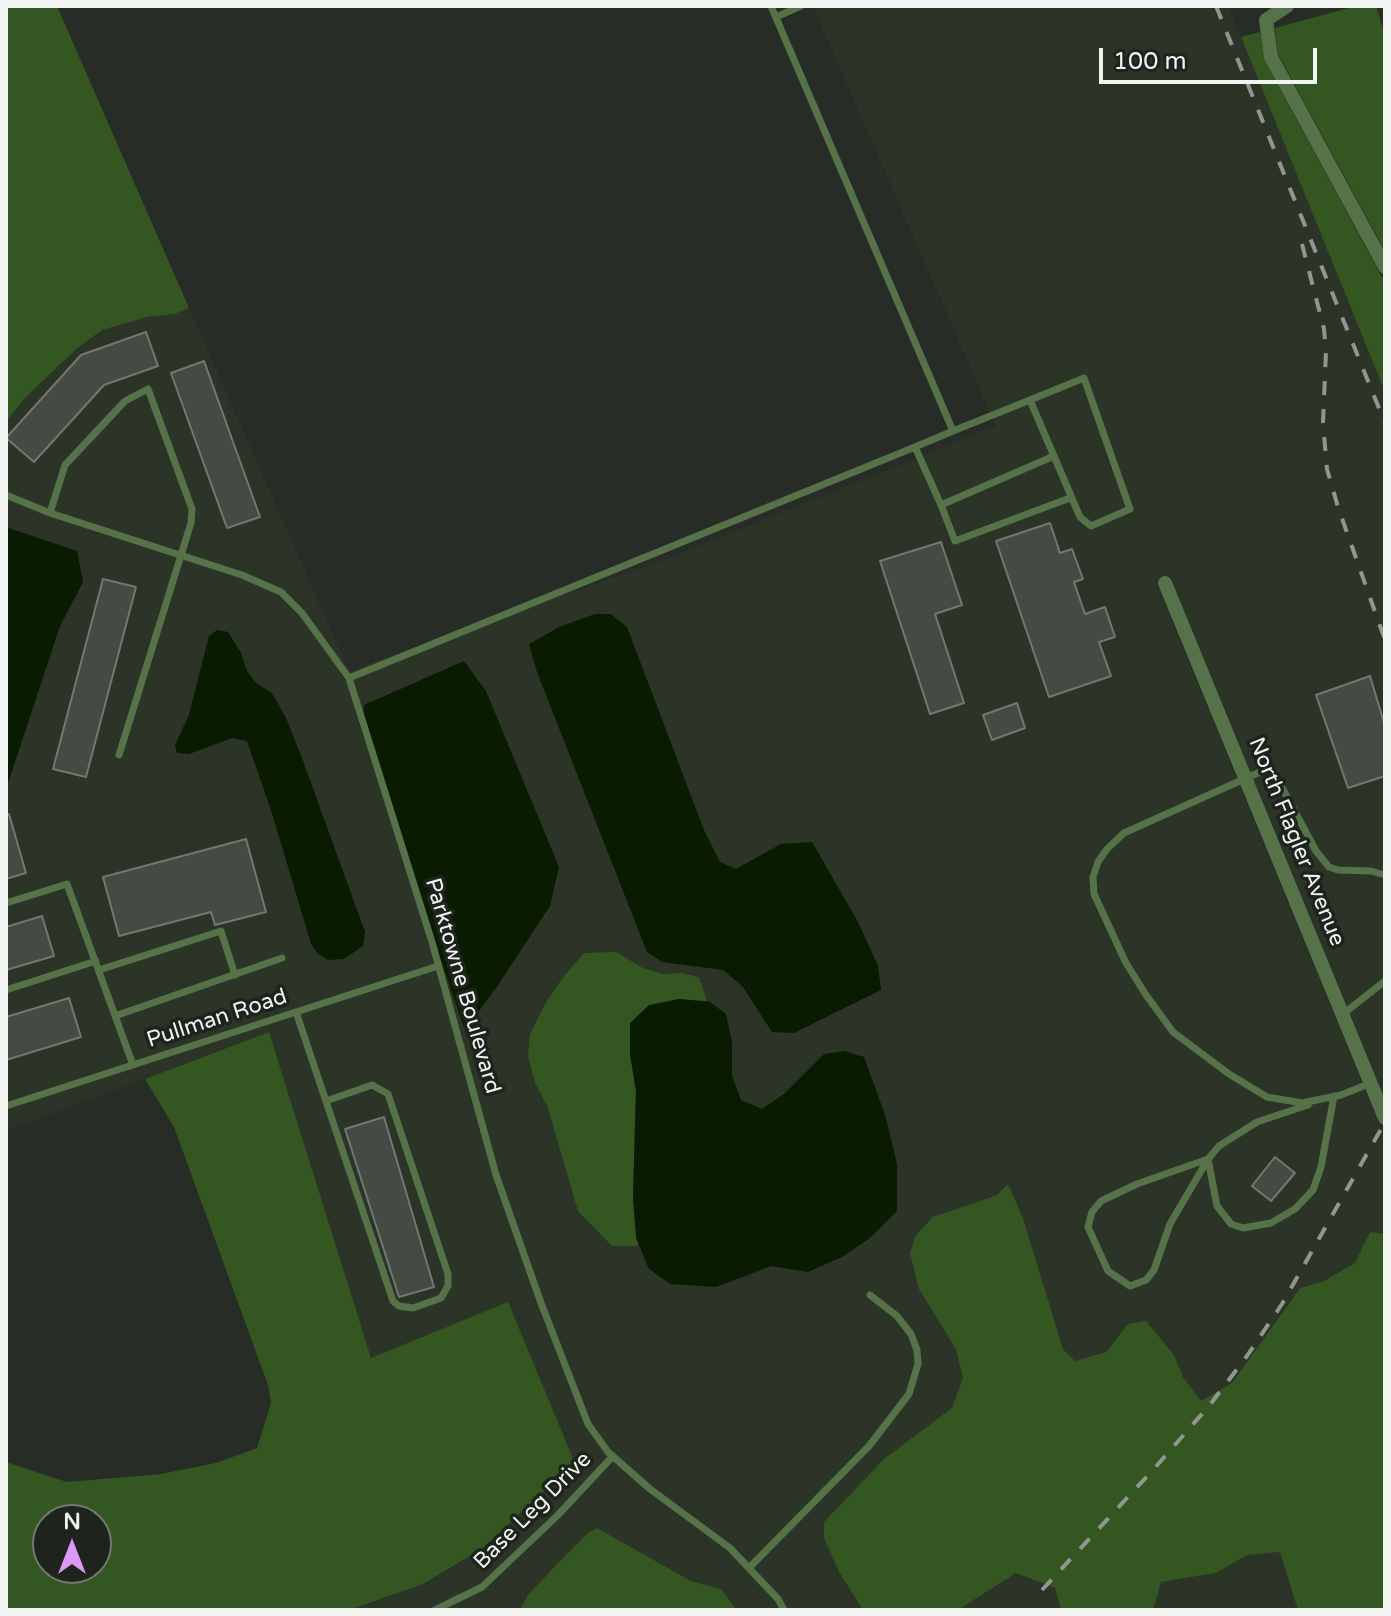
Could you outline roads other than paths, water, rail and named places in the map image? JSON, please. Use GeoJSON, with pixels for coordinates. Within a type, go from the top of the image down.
{"type":"FeatureCollection","features":[{"type":"Feature","properties":{"kind":"street"},"geometry":{"type":"LineString","coordinates":[[1287,6],[1266,20],[1271,57],[1385,267]]}},
{"type":"Feature","properties":{"kind":"street","name":"North Flagler Avenue"},"geometry":{"type":"LineString","coordinates":[[1165,583],[1385,1118]]}},
{"type":"Feature","properties":{"kind":"lane"},"geometry":{"type":"LineString","coordinates":[[771,6],[953,431]]}},
{"type":"Feature","properties":{"kind":"lane"},"geometry":{"type":"LineString","coordinates":[[776,17],[801,6]]}},
{"type":"Feature","properties":{"kind":"lane"},"geometry":{"type":"LineString","coordinates":[[349,678],[953,431],[1084,378],[1130,509],[1091,526],[1080,517],[1030,400]]}},
{"type":"Feature","properties":{"kind":"lane"},"geometry":{"type":"LineString","coordinates":[[50,513],[65,465],[125,401],[148,389],[192,509],[183,556],[119,755]]}},
{"type":"Feature","properties":{"kind":"lane"},"geometry":{"type":"LineString","coordinates":[[915,447],[955,541],[1070,498]]}},
{"type":"Feature","properties":{"kind":"lane"},"geometry":{"type":"LineString","coordinates":[[941,505],[1054,456]]}},
{"type":"Feature","properties":{"kind":"lane","name":"Parktowne Boulevard"},"geometry":{"type":"LineString","coordinates":[[6,495],[50,513],[242,575],[281,592],[302,613],[349,678],[438,966],[496,1175],[588,1424],[613,1456],[650,1489],[730,1548],[778,1599],[784,1610]]}},
{"type":"Feature","properties":{"kind":"lane"},"geometry":{"type":"LineString","coordinates":[[1334,1096],[1302,1103],[1267,1097],[1229,1074],[1173,1032],[1126,963],[1094,894],[1093,877],[1107,849],[1124,833],[1271,767],[1316,851],[1329,867],[1385,875]]}},
{"type":"Feature","properties":{"kind":"lane"},"geometry":{"type":"LineString","coordinates":[[6,903],[67,884],[133,1065]]}},
{"type":"Feature","properties":{"kind":"lane"},"geometry":{"type":"LineString","coordinates":[[6,990],[221,931],[235,975]]}},
{"type":"Feature","properties":{"kind":"lane"},"geometry":{"type":"LineString","coordinates":[[115,1016],[282,958]]}},
{"type":"Feature","properties":{"kind":"lane","name":"Pullman Road"},"geometry":{"type":"LineString","coordinates":[[6,1106],[438,966]]}},
{"type":"Feature","properties":{"kind":"lane"},"geometry":{"type":"LineString","coordinates":[[1343,1014],[1385,981]]}},
{"type":"Feature","properties":{"kind":"lane"},"geometry":{"type":"LineString","coordinates":[[296,1012],[393,1301],[399,1306],[413,1308],[441,1298],[448,1286],[448,1274],[388,1094],[372,1085],[326,1101]]}},
{"type":"Feature","properties":{"kind":"lane"},"geometry":{"type":"LineString","coordinates":[[1208,1159],[1137,1184],[1101,1201],[1092,1212],[1088,1227],[1108,1271],[1130,1286],[1146,1280],[1154,1270],[1170,1224],[1219,1146],[1257,1122],[1371,1083]]}},
{"type":"Feature","properties":{"kind":"lane"},"geometry":{"type":"LineString","coordinates":[[1208,1159],[1217,1206],[1231,1224],[1243,1228],[1271,1223],[1295,1209],[1313,1190],[1321,1167],[1334,1096]]}},
{"type":"Feature","properties":{"kind":"lane"},"geometry":{"type":"LineString","coordinates":[[749,1568],[869,1446],[909,1394],[918,1364],[911,1334],[897,1316],[870,1295]]}},
{"type":"Feature","properties":{"kind":"lane","name":"Base Leg Drive"},"geometry":{"type":"LineString","coordinates":[[435,1610],[482,1587],[558,1515],[613,1456]]}},
{"type":"Feature","properties":{"kind":"railway"},"geometry":{"type":"LineString","coordinates":[[1216,6],[1385,423]]}},
{"type":"Feature","properties":{"kind":"railway"},"geometry":{"type":"LineString","coordinates":[[1302,244],[1324,329],[1323,423],[1327,469],[1385,640]]}},
{"type":"Feature","properties":{"kind":"railway"},"geometry":{"type":"LineString","coordinates":[[1042,1590],[1209,1406],[1247,1356],[1282,1304],[1385,1122]]}}]}
